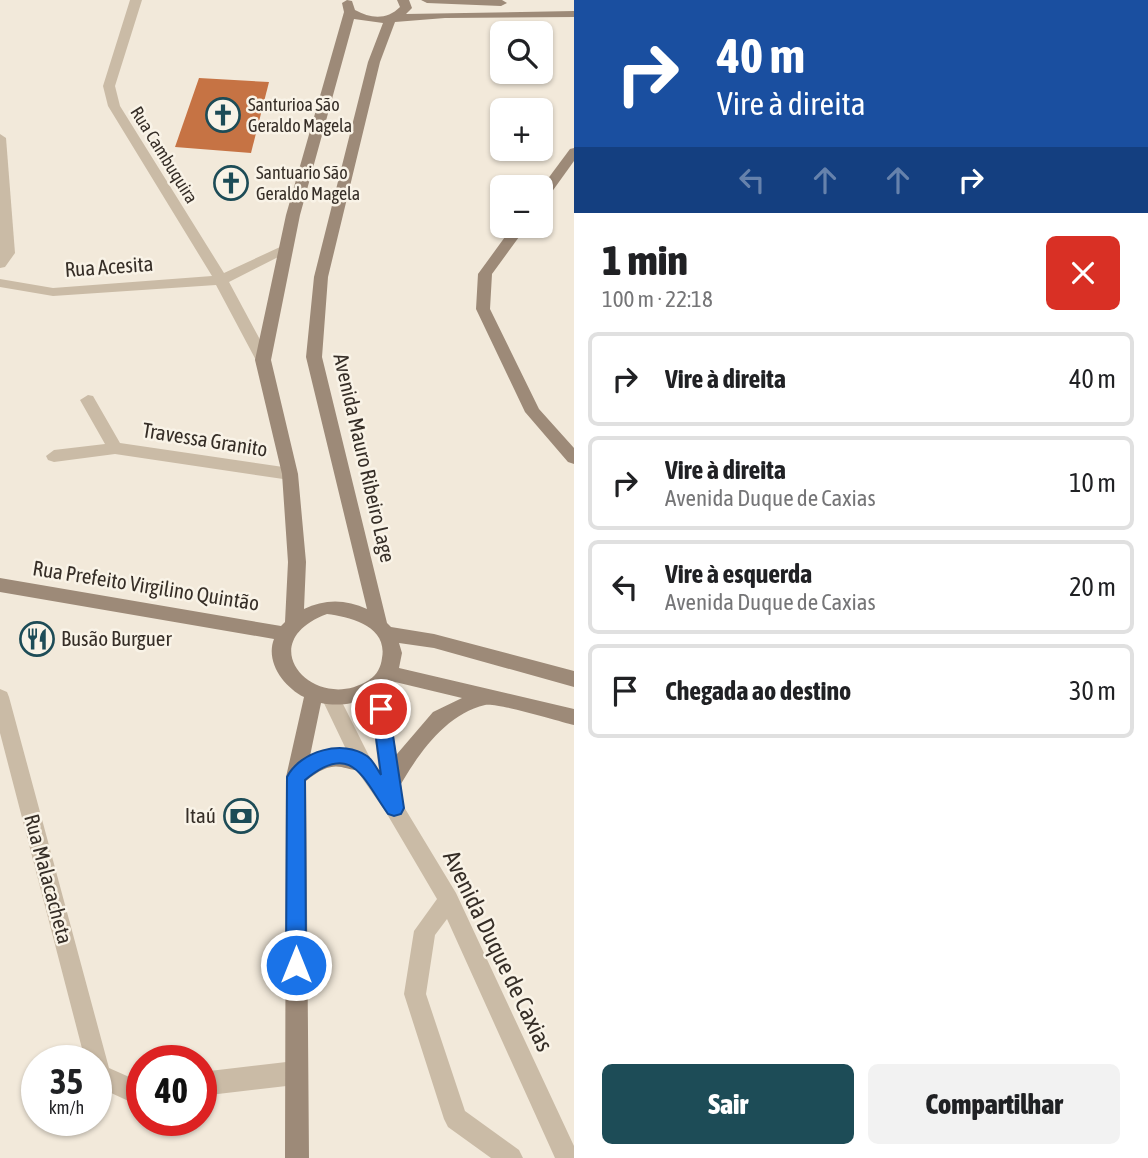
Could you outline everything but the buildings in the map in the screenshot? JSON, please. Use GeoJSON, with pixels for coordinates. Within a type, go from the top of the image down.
{"type":"FeatureCollection","features":[{"type":"Feature","properties":{"kind":"street","name":"Rua Cambuquira"},"geometry":{"type":"LineString","coordinates":[[136,0],[109,86],[114,107],[221,280],[263,360]]}},
{"type":"Feature","properties":{"kind":"street","name":"Avenida Mauro Ribeiro Lage"},"geometry":{"type":"LineString","coordinates":[[384,628],[314,357],[321,278],[374,62],[390,19],[406,9],[403,0]]}},
{"type":"Feature","properties":{"kind":"street"},"geometry":{"type":"LineString","coordinates":[[427,0],[561,5],[574,2]]}},
{"type":"Feature","properties":{"kind":"street"},"geometry":{"type":"LineString","coordinates":[[384,628],[393,660],[382,679],[364,692],[322,695],[299,685],[285,667],[281,646],[289,628],[297,562],[290,474],[263,360],[285,250],[350,6],[363,19],[574,14]]}},
{"type":"Feature","properties":{"kind":"street"},"geometry":{"type":"LineString","coordinates":[[0,138],[8,253],[0,264]]}},
{"type":"Feature","properties":{"kind":"street"},"geometry":{"type":"LineString","coordinates":[[553,181],[574,152]]}},
{"type":"Feature","properties":{"kind":"street"},"geometry":{"type":"LineString","coordinates":[[511,238],[485,274],[483,309],[533,412],[574,458]]}},
{"type":"Feature","properties":{"kind":"street"},"geometry":{"type":"LineString","coordinates":[[221,280],[285,250]]}},
{"type":"Feature","properties":{"kind":"street","name":"Rua Acesita"},"geometry":{"type":"LineString","coordinates":[[0,283],[53,292],[221,280]]}},
{"type":"Feature","properties":{"kind":"street","name":"Travessa Granito"},"geometry":{"type":"LineString","coordinates":[[88,400],[115,448]]}},
{"type":"Feature","properties":{"kind":"street","name":"Travessa Granito"},"geometry":{"type":"LineString","coordinates":[[54,456],[115,448],[290,474]]}},
{"type":"Feature","properties":{"kind":"street","name":"Rua Prefeito Virgilino Quintão"},"geometry":{"type":"LineString","coordinates":[[0,585],[289,628]]}},
{"type":"Feature","properties":{"kind":"street"},"geometry":{"type":"LineString","coordinates":[[289,628],[308,612],[326,607],[345,607],[364,612],[384,628],[574,679]]}},
{"type":"Feature","properties":{"kind":"street"},"geometry":{"type":"LineString","coordinates":[[382,679],[486,695],[574,717]]}},
{"type":"Feature","properties":{"kind":"street","name":"Avenida Duque de Caxias"},"geometry":{"type":"LineString","coordinates":[[382,679],[394,808]]}},
{"type":"Feature","properties":{"kind":"street"},"geometry":{"type":"LineString","coordinates":[[297,1158],[296,777],[322,695]]}},
{"type":"Feature","properties":{"kind":"street","name":"Avenida Duque de Caxias"},"geometry":{"type":"LineString","coordinates":[[322,695],[449,900],[567,1158]]}},
{"type":"Feature","properties":{"kind":"street"},"geometry":{"type":"LineString","coordinates":[[391,783],[404,760],[440,718],[486,695]]}},
{"type":"Feature","properties":{"kind":"street","name":"Rua Malacacheta"},"geometry":{"type":"LineString","coordinates":[[0,697],[92,1045]]}},
{"type":"Feature","properties":{"kind":"street"},"geometry":{"type":"LineString","coordinates":[[296,777],[315,761],[328,756],[346,756],[362,762]]}},
{"type":"Feature","properties":{"kind":"street"},"geometry":{"type":"LineString","coordinates":[[449,900],[425,931],[415,994],[456,1119],[511,1158]]}},
{"type":"Feature","properties":{"kind":"street"},"geometry":{"type":"LineString","coordinates":[[217,1082],[295,1073]]}},
{"type":"Feature","properties":{"kind":"place","name":"Santurioa São Geraldo Magela"},"geometry":{"type":"Point","coordinates":[223,115]}},
{"type":"Feature","properties":{"kind":"place","name":"Santuario São Geraldo Magela"},"geometry":{"type":"Point","coordinates":[231,183]}},
{"type":"Feature","properties":{"kind":"place","name":"Busão Burguer"},"geometry":{"type":"Point","coordinates":[37,639]}},
{"type":"Feature","properties":{"kind":"place","name":"Itaú"},"geometry":{"type":"Point","coordinates":[241,816]}},
{"type":"Feature","properties":{"kind":"route"},"geometry":{"type":"LineString","coordinates":[[296,965],[296,777],[315,761],[328,756],[346,756],[362,762],[394,808],[381,709]]}}]}
